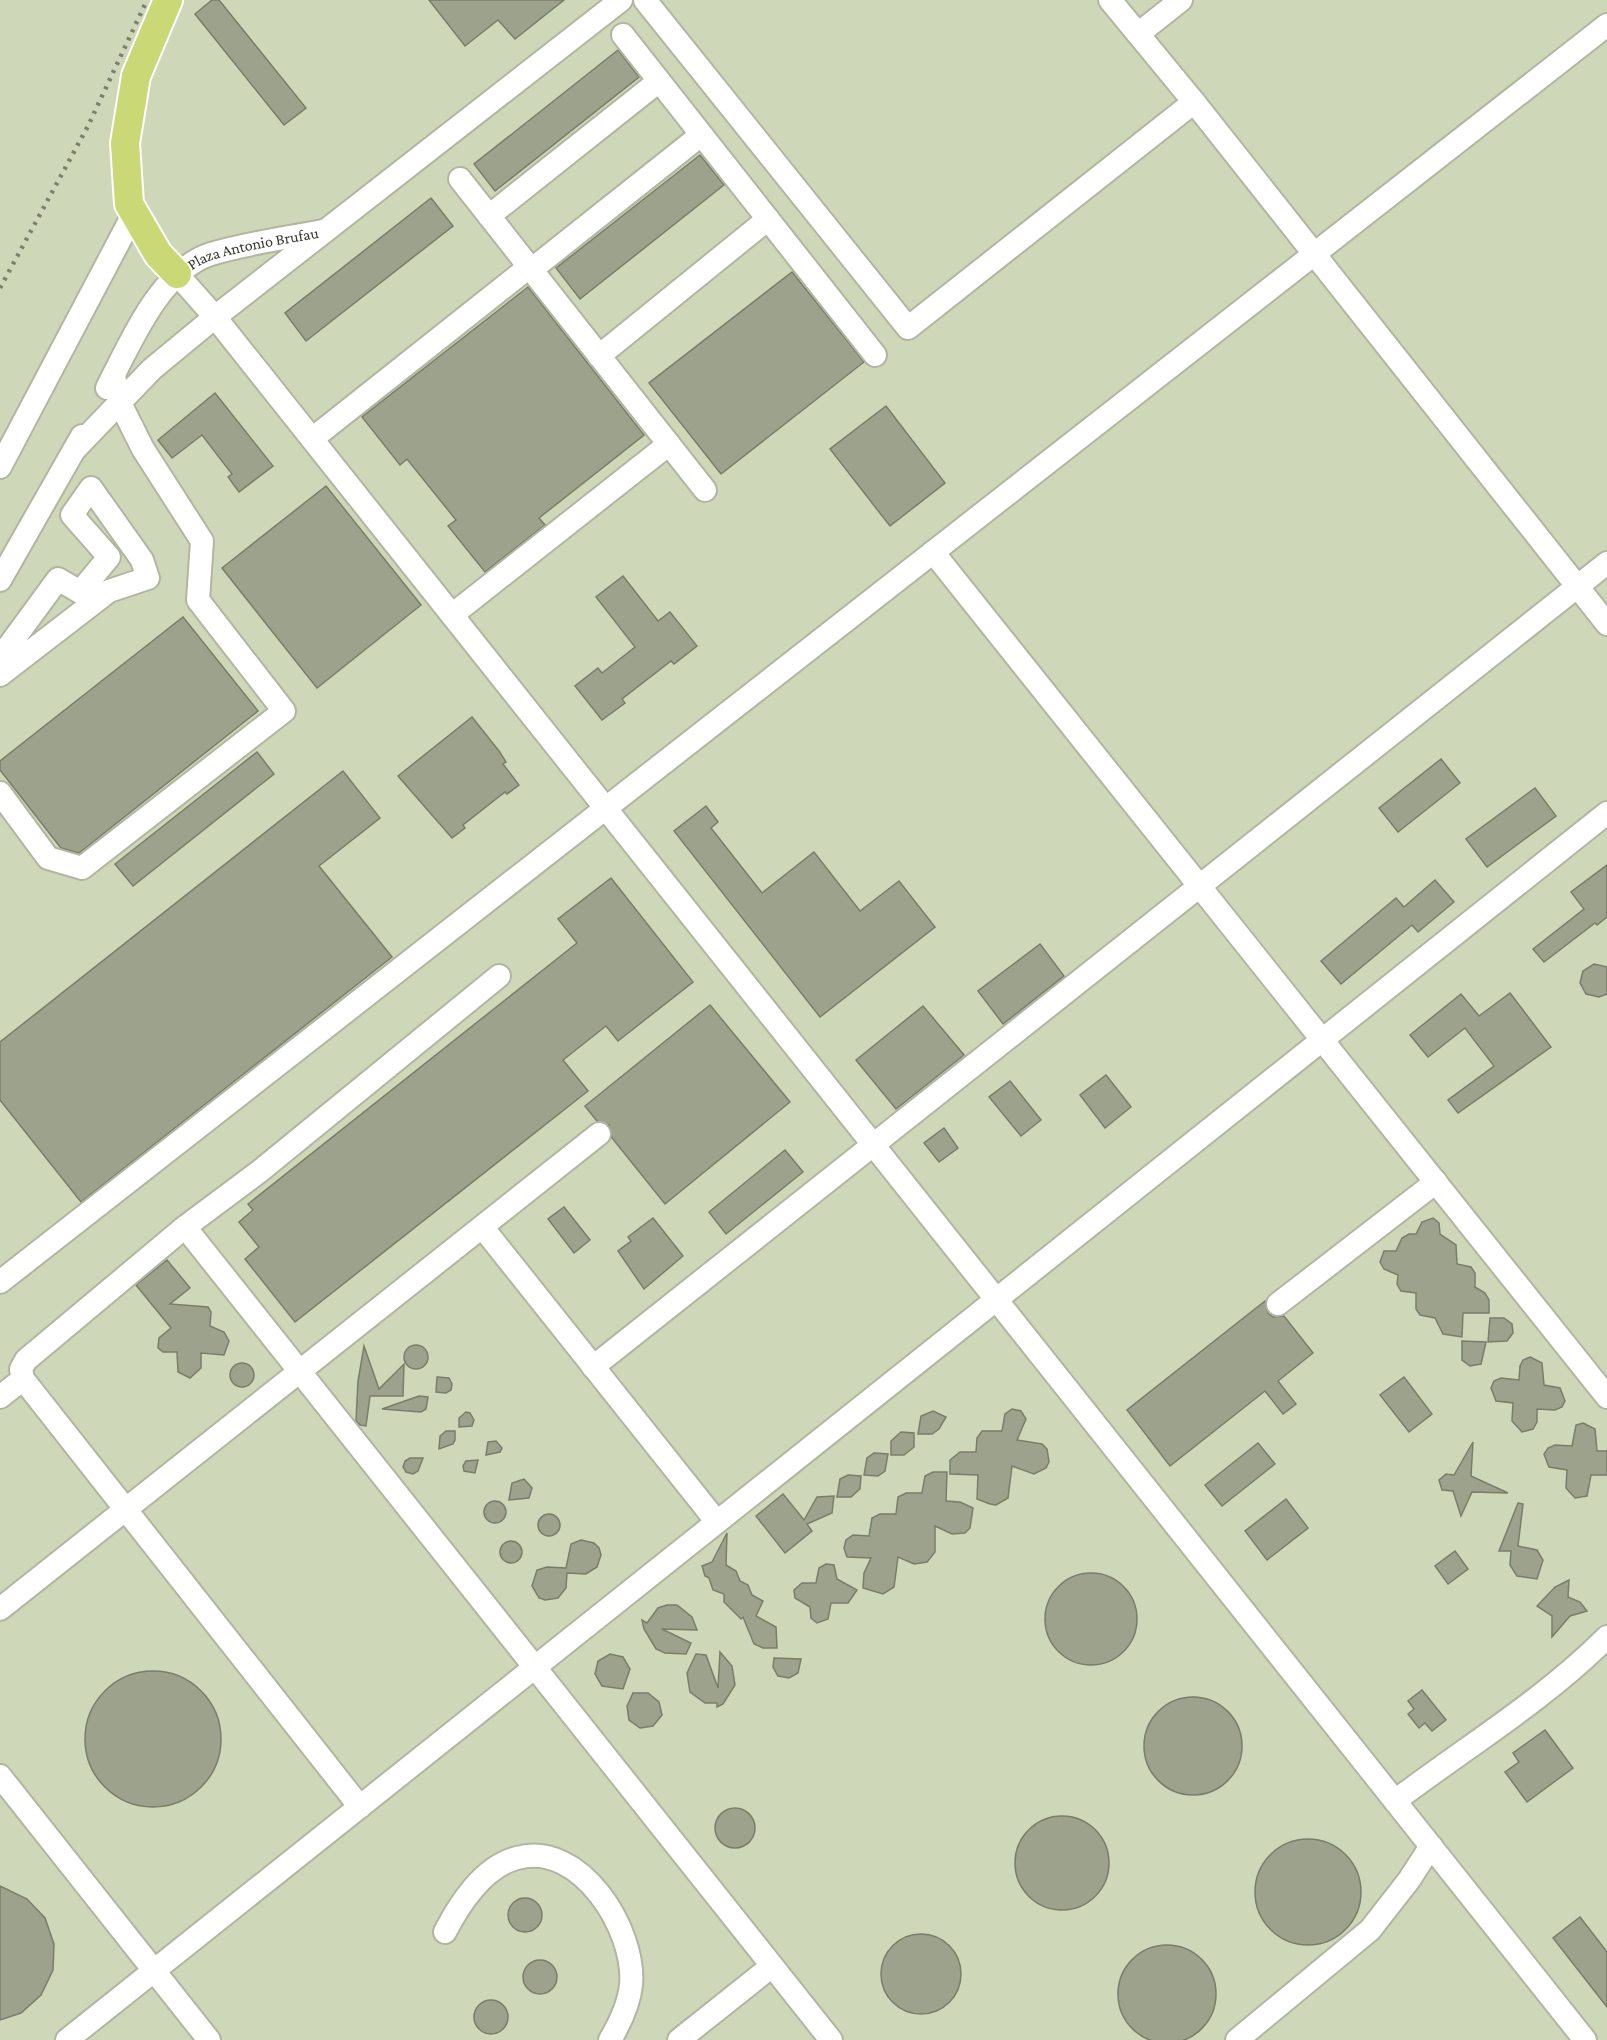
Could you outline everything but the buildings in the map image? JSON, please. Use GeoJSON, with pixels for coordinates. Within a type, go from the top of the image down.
{"type":"FeatureCollection","features":[{"type":"Feature","properties":{"kind":"main road"},"geometry":{"type":"LineString","coordinates":[[168,0],[136,76],[125,143],[129,204],[158,254],[177,274]]}},
{"type":"Feature","properties":{"kind":"street"},"geometry":{"type":"LineString","coordinates":[[330,229],[621,0]]}},
{"type":"Feature","properties":{"kind":"street"},"geometry":{"type":"LineString","coordinates":[[645,0],[908,328],[1194,102]]}},
{"type":"Feature","properties":{"kind":"street"},"geometry":{"type":"LineString","coordinates":[[1110,0],[1194,102],[1607,624]]}},
{"type":"Feature","properties":{"kind":"street"},"geometry":{"type":"LineString","coordinates":[[1138,34],[1181,0]]}},
{"type":"Feature","properties":{"kind":"street"},"geometry":{"type":"LineString","coordinates":[[0,1282],[1607,25]]}},
{"type":"Feature","properties":{"kind":"street"},"geometry":{"type":"LineString","coordinates":[[623,35],[876,355]]}},
{"type":"Feature","properties":{"kind":"street"},"geometry":{"type":"LineString","coordinates":[[489,216],[659,81]]}},
{"type":"Feature","properties":{"kind":"street"},"geometry":{"type":"LineString","coordinates":[[312,440],[701,135]]}},
{"type":"Feature","properties":{"kind":"street"},"geometry":{"type":"LineString","coordinates":[[460,179],[705,490]]}},
{"type":"Feature","properties":{"kind":"street"},"geometry":{"type":"LineString","coordinates":[[0,467],[134,213]]}},
{"type":"Feature","properties":{"kind":"street"},"geometry":{"type":"LineString","coordinates":[[599,356],[768,219]]}},
{"type":"Feature","properties":{"kind":"street","name":"Plaza Antonio Brufau"},"geometry":{"type":"LineString","coordinates":[[76,448],[146,315],[177,274],[209,255],[330,229]]}},
{"type":"Feature","properties":{"kind":"street","name":"Plaza Antonio Brufau"},"geometry":{"type":"LineString","coordinates":[[76,448],[152,369],[214,317],[330,229]]}},
{"type":"Feature","properties":{"kind":"street","name":"Plaza Antonio Brufau"},"geometry":{"type":"LineString","coordinates":[[177,274],[214,317]]}},
{"type":"Feature","properties":{"kind":"street"},"geometry":{"type":"LineString","coordinates":[[214,317],[1585,2040]]}},
{"type":"Feature","properties":{"kind":"street"},"geometry":{"type":"LineString","coordinates":[[129,347],[139,362],[152,369]]}},
{"type":"Feature","properties":{"kind":"street"},"geometry":{"type":"LineString","coordinates":[[0,794],[48,858],[82,868],[284,711],[198,600],[202,541],[143,449],[119,401],[114,376]]}},
{"type":"Feature","properties":{"kind":"street"},"geometry":{"type":"LineString","coordinates":[[452,615],[669,444]]}},
{"type":"Feature","properties":{"kind":"street"},"geometry":{"type":"LineString","coordinates":[[0,580],[76,448]]}},
{"type":"Feature","properties":{"kind":"street"},"geometry":{"type":"LineString","coordinates":[[0,658],[58,579],[80,592],[109,557],[72,515],[91,488],[142,560],[148,578],[109,591],[0,675]]}},
{"type":"Feature","properties":{"kind":"street"},"geometry":{"type":"LineString","coordinates":[[933,552],[1607,1397]]}},
{"type":"Feature","properties":{"kind":"street"},"geometry":{"type":"LineString","coordinates":[[593,1367],[1607,563]]}},
{"type":"Feature","properties":{"kind":"street"},"geometry":{"type":"LineString","coordinates":[[67,2040],[1607,813]]}},
{"type":"Feature","properties":{"kind":"street"},"geometry":{"type":"LineString","coordinates":[[360,1807],[23,1379],[21,1369],[26,1360],[185,1227],[260,1171],[499,976]]}},
{"type":"Feature","properties":{"kind":"street"},"geometry":{"type":"LineString","coordinates":[[0,1609],[599,1134]]}},
{"type":"Feature","properties":{"kind":"street"},"geometry":{"type":"LineString","coordinates":[[1278,1304],[1436,1182]]}},
{"type":"Feature","properties":{"kind":"street"},"geometry":{"type":"LineString","coordinates":[[185,1227],[831,2040]]}},
{"type":"Feature","properties":{"kind":"street"},"geometry":{"type":"LineString","coordinates":[[483,1228],[717,1522]]}},
{"type":"Feature","properties":{"kind":"street"},"geometry":{"type":"LineString","coordinates":[[0,1397],[23,1379]]}},
{"type":"Feature","properties":{"kind":"street"},"geometry":{"type":"LineString","coordinates":[[1395,1801],[1499,1728],[1586,1659],[1607,1637]]}},
{"type":"Feature","properties":{"kind":"street"},"geometry":{"type":"LineString","coordinates":[[0,1776],[209,2040]]}},
{"type":"Feature","properties":{"kind":"street"},"geometry":{"type":"LineString","coordinates":[[1237,2040],[1370,1930],[1409,1880],[1431,1846]]}},
{"type":"Feature","properties":{"kind":"street"},"geometry":{"type":"LineString","coordinates":[[445,1932],[467,1895],[491,1872],[505,1863],[528,1856],[541,1856],[563,1864],[592,1885],[601,1896],[615,1918],[627,1946],[631,1985],[626,2007],[610,2040]]}},
{"type":"Feature","properties":{"kind":"street"},"geometry":{"type":"LineString","coordinates":[[679,2040],[772,1966]]}},
{"type":"Feature","properties":{"kind":"shaded area"},"geometry":{"type":"Polygon","coordinates":[[[0,0],[1607,0],[1607,2040],[0,2040],[0,0]]]}},
{"type":"Feature","properties":{"kind":"railway"},"geometry":{"type":"LineString","coordinates":[[0,288],[88,126],[147,0]]}}]}
